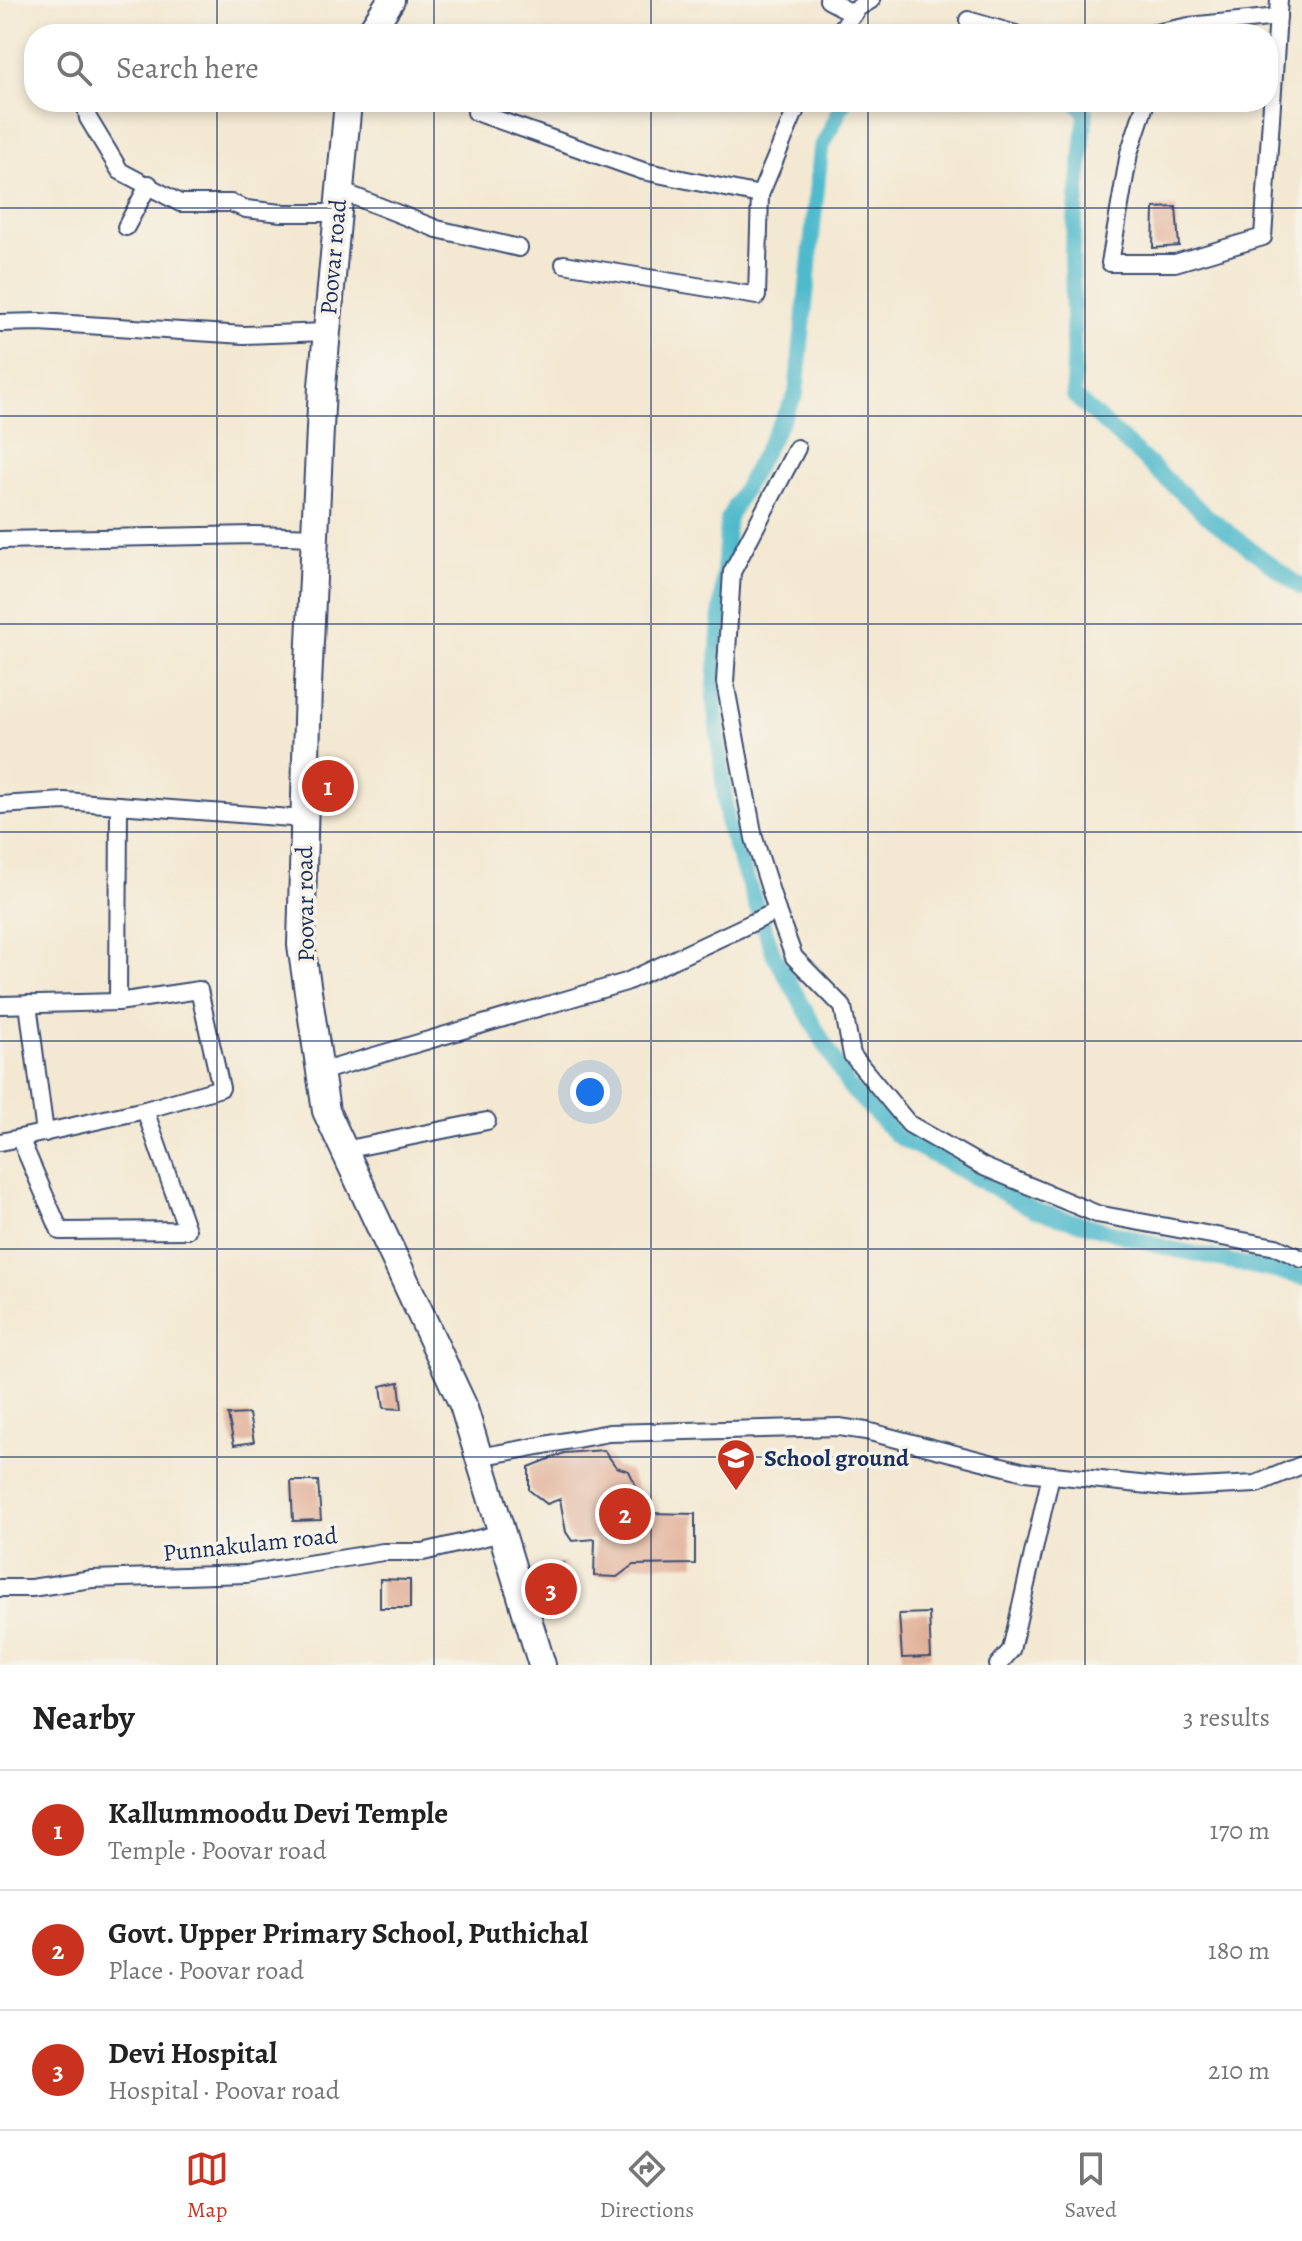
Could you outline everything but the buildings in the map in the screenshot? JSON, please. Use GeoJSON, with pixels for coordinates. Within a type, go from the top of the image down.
{"type":"FeatureCollection","features":[{"type":"Feature","properties":{"kind":"main road"},"geometry":{"type":"LineString","coordinates":[[375,24],[391,0]]}},
{"type":"Feature","properties":{"kind":"main road","name":"Poovar road"},"geometry":{"type":"LineString","coordinates":[[347,112],[326,332],[315,537],[301,945],[326,1111],[463,1405],[542,1665]]}},
{"type":"Feature","properties":{"kind":"street"},"geometry":{"type":"LineString","coordinates":[[828,0],[854,14]]}},
{"type":"Feature","properties":{"kind":"street"},"geometry":{"type":"LineString","coordinates":[[846,24],[871,0]]}},
{"type":"Feature","properties":{"kind":"street"},"geometry":{"type":"LineString","coordinates":[[1202,24],[1278,8]]}},
{"type":"Feature","properties":{"kind":"street"},"geometry":{"type":"LineString","coordinates":[[968,20],[982,24]]}},
{"type":"Feature","properties":{"kind":"street"},"geometry":{"type":"LineString","coordinates":[[87,112],[120,171],[180,203],[231,203],[246,209],[281,213],[337,202],[519,248]]}},
{"type":"Feature","properties":{"kind":"street"},"geometry":{"type":"LineString","coordinates":[[476,112],[643,171],[760,195]]}},
{"type":"Feature","properties":{"kind":"street"},"geometry":{"type":"LineString","coordinates":[[564,264],[757,296],[760,195],[795,112]]}},
{"type":"Feature","properties":{"kind":"street"},"geometry":{"type":"LineString","coordinates":[[1143,112],[1129,153],[1110,263],[1175,263],[1263,237],[1271,112]]}},
{"type":"Feature","properties":{"kind":"street"},"geometry":{"type":"LineString","coordinates":[[126,227],[149,184]]}},
{"type":"Feature","properties":{"kind":"street"},"geometry":{"type":"LineString","coordinates":[[0,323],[39,322],[244,335],[326,332]]}},
{"type":"Feature","properties":{"kind":"street"},"geometry":{"type":"LineString","coordinates":[[797,448],[732,572],[725,682],[754,838],[775,912],[794,957],[843,1007],[852,1055],[909,1124],[984,1167],[1097,1214],[1276,1247],[1302,1259]]}},
{"type":"Feature","properties":{"kind":"street"},"geometry":{"type":"LineString","coordinates":[[0,540],[255,535],[315,537]]}},
{"type":"Feature","properties":{"kind":"street"},"geometry":{"type":"LineString","coordinates":[[0,805],[65,801],[304,819]]}},
{"type":"Feature","properties":{"kind":"street"},"geometry":{"type":"LineString","coordinates":[[118,1002],[119,805]]}},
{"type":"Feature","properties":{"kind":"street"},"geometry":{"type":"LineString","coordinates":[[320,1072],[626,982],[775,912]]}},
{"type":"Feature","properties":{"kind":"street"},"geometry":{"type":"LineString","coordinates":[[0,1005],[118,1002],[199,990],[221,1088],[145,1110],[0,1142]]}},
{"type":"Feature","properties":{"kind":"street"},"geometry":{"type":"LineString","coordinates":[[28,1004],[45,1133]]}},
{"type":"Feature","properties":{"kind":"street"},"geometry":{"type":"LineString","coordinates":[[20,1138],[60,1231],[187,1230],[145,1110]]}},
{"type":"Feature","properties":{"kind":"street"},"geometry":{"type":"LineString","coordinates":[[344,1150],[487,1121]]}},
{"type":"Feature","properties":{"kind":"street"},"geometry":{"type":"LineString","coordinates":[[479,1457],[609,1433],[839,1427],[866,1431],[1025,1472],[1177,1488],[1230,1486],[1277,1478],[1302,1465]]}},
{"type":"Feature","properties":{"kind":"street"},"geometry":{"type":"LineString","coordinates":[[998,1665],[1011,1650],[1051,1475]]}},
{"type":"Feature","properties":{"kind":"street","name":"Punnakulam road"},"geometry":{"type":"LineString","coordinates":[[0,1588],[92,1579],[246,1574],[383,1552],[423,1552],[502,1533]]}},
{"type":"Feature","properties":{"kind":"waterway"},"geometry":{"type":"LineString","coordinates":[[839,112],[821,149],[796,394],[728,519],[714,698],[728,827],[774,955],[849,1087],[897,1136],[1034,1210],[1168,1248],[1302,1277]]}},
{"type":"Feature","properties":{"kind":"waterway"},"geometry":{"type":"LineString","coordinates":[[1085,112],[1072,249],[1074,396],[1207,516],[1302,588]]}},
{"type":"Feature","properties":{"kind":"place","name":"Kallummoodu Devi Temple"},"geometry":{"type":"Point","coordinates":[328,786]}},
{"type":"Feature","properties":{"kind":"place","name":"School ground"},"geometry":{"type":"Point","coordinates":[736,1492]}},
{"type":"Feature","properties":{"kind":"place","name":"Govt. Upper Primary School, Puthichal"},"geometry":{"type":"Point","coordinates":[625,1514]}},
{"type":"Feature","properties":{"kind":"place","name":"Devi Hospital"},"geometry":{"type":"Point","coordinates":[551,1589]}}]}
